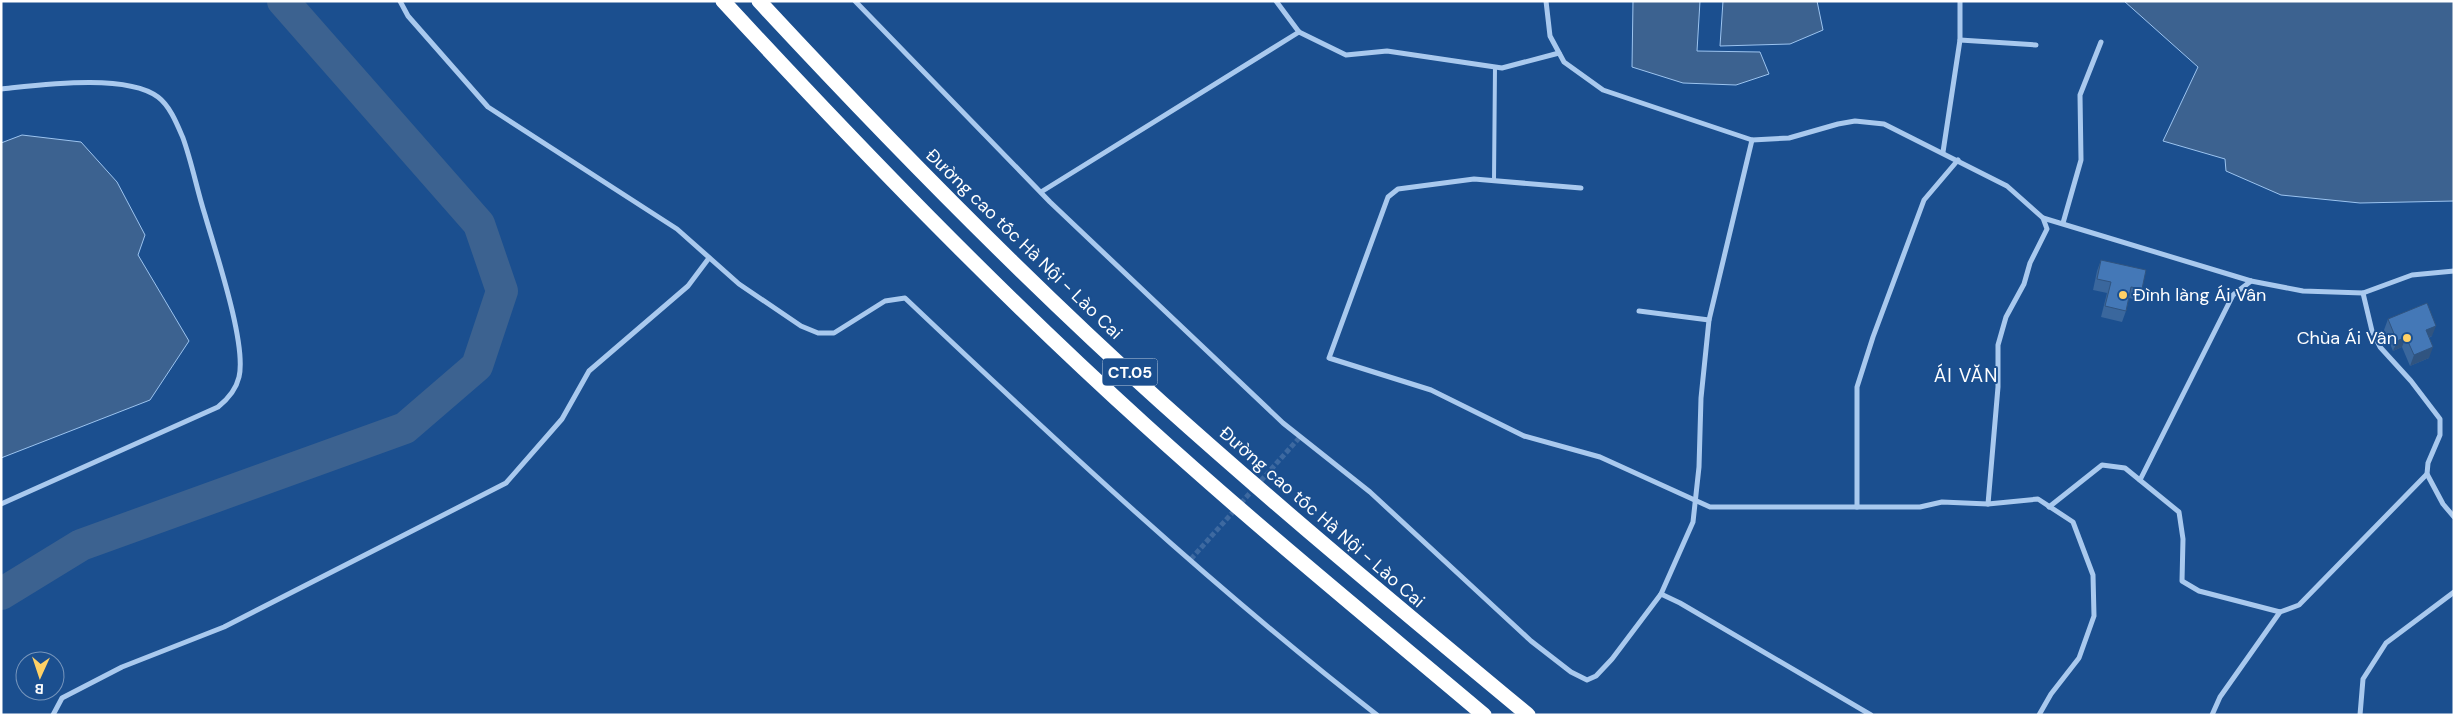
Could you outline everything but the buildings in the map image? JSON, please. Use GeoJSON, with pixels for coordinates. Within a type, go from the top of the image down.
{"type":"FeatureCollection","features":[{"type":"Feature","properties":{"kind":"highway","name":"CT.05"},"geometry":{"type":"LineString","coordinates":[[723,1],[854,143],[983,272],[1144,425],[1330,586],[1484,715]]}},
{"type":"Feature","properties":{"kind":"highway","name":"Đường cao tốc Hà Nội - Lào Cai"},"geometry":{"type":"LineString","coordinates":[[758,1],[871,122],[1001,251],[1161,402],[1341,560],[1528,715]]}},
{"type":"Feature","properties":{"kind":"street"},"geometry":{"type":"LineString","coordinates":[[400,1],[408,16],[488,107],[677,229],[739,284],[801,326],[818,333],[834,333],[885,301],[905,298],[1075,459],[1325,674],[1377,715]]}},
{"type":"Feature","properties":{"kind":"street"},"geometry":{"type":"LineString","coordinates":[[855,1],[1041,192],[1283,423],[1370,492],[1531,641],[1571,672],[1587,680],[1596,676],[1612,659],[1661,594],[1693,522],[1701,398],[1709,320],[1752,140]]}},
{"type":"Feature","properties":{"kind":"street"},"geometry":{"type":"LineString","coordinates":[[1276,1],[1299,32],[1346,55],[1387,51],[1502,68],[1559,53]]}},
{"type":"Feature","properties":{"kind":"street"},"geometry":{"type":"LineString","coordinates":[[1546,1],[1550,36],[1564,62],[1603,90],[1752,140],[1789,138],[1838,124],[1856,122],[1884,124],[1943,152],[2007,186],[2043,218],[2251,281],[2303,291],[2363,293],[2412,275],[2454,271]]}},
{"type":"Feature","properties":{"kind":"street"},"geometry":{"type":"LineString","coordinates":[[1943,152],[1960,40],[1960,1]]}},
{"type":"Feature","properties":{"kind":"street"},"geometry":{"type":"LineString","coordinates":[[1041,192],[1299,32]]}},
{"type":"Feature","properties":{"kind":"street"},"geometry":{"type":"LineString","coordinates":[[1960,40],[2036,45]]}},
{"type":"Feature","properties":{"kind":"street"},"geometry":{"type":"LineString","coordinates":[[2063,223],[2080,160],[2080,95],[2101,42]]}},
{"type":"Feature","properties":{"kind":"street"},"geometry":{"type":"LineString","coordinates":[[1,89],[79,83],[111,83],[144,90],[158,97],[170,111],[183,138],[229,300],[240,350],[240,376],[231,396],[218,407],[1,504]]}},
{"type":"Feature","properties":{"kind":"street"},"geometry":{"type":"LineString","coordinates":[[1857,507],[1857,387],[1873,336],[1924,200],[1958,160]]}},
{"type":"Feature","properties":{"kind":"street"},"geometry":{"type":"LineString","coordinates":[[1581,188],[1474,179],[1398,189],[1388,197],[1329,358],[1431,390],[1524,436],[1600,458],[1710,507],[1920,507],[1942,502],[1988,504],[2038,499],[2073,522],[2093,575],[2094,616],[2079,658],[2051,694],[2039,715]]}},
{"type":"Feature","properties":{"kind":"street"},"geometry":{"type":"LineString","coordinates":[[1988,504],[1998,387],[1998,345],[2006,317],[2024,284],[2030,263],[2047,229],[2043,218]]}},
{"type":"Feature","properties":{"kind":"street"},"geometry":{"type":"LineString","coordinates":[[53,715],[62,698],[114,671],[224,627],[506,483],[562,419],[589,371],[688,286],[709,258]]}},
{"type":"Feature","properties":{"kind":"street"},"geometry":{"type":"LineString","coordinates":[[2140,480],[2233,295],[2251,281]]}},
{"type":"Feature","properties":{"kind":"street"},"geometry":{"type":"LineString","coordinates":[[2363,293],[2372,331],[2380,347],[2406,375],[2440,419],[2440,435],[2428,463],[2427,474],[2443,504],[2454,517]]}},
{"type":"Feature","properties":{"kind":"street"},"geometry":{"type":"LineString","coordinates":[[1639,311],[1709,320]]}},
{"type":"Feature","properties":{"kind":"street"},"geometry":{"type":"LineString","coordinates":[[2049,507],[2102,465],[2125,468],[2179,512],[2183,540],[2182,581],[2199,591],[2280,612]]}},
{"type":"Feature","properties":{"kind":"street"},"geometry":{"type":"LineString","coordinates":[[2212,715],[2220,697],[2280,612],[2299,605],[2427,474]]}},
{"type":"Feature","properties":{"kind":"street"},"geometry":{"type":"LineString","coordinates":[[2360,715],[2363,679],[2386,643],[2454,592]]}},
{"type":"Feature","properties":{"kind":"street"},"geometry":{"type":"LineString","coordinates":[[1661,594],[1871,715]]}},
{"type":"Feature","properties":{"kind":"lane"},"geometry":{"type":"LineString","coordinates":[[1494,180],[1495,67]]}},
{"type":"Feature","properties":{"kind":"water"},"geometry":{"type":"Polygon","coordinates":[[[1633,1],[1700,1],[1697,51],[1760,52],[1769,74],[1736,85],[1683,83],[1632,67],[1633,1]]]}},
{"type":"Feature","properties":{"kind":"water"},"geometry":{"type":"Polygon","coordinates":[[[1723,1],[1817,1],[1823,30],[1790,44],[1720,46],[1723,1]]]}},
{"type":"Feature","properties":{"kind":"water"},"geometry":{"type":"Polygon","coordinates":[[[2124,1],[2454,1],[2454,201],[2360,203],[2281,195],[2226,171],[2225,159],[2163,141],[2198,67],[2124,1]]]}},
{"type":"Feature","properties":{"kind":"water"},"geometry":{"type":"Polygon","coordinates":[[[22,135],[81,142],[117,182],[145,235],[138,255],[189,341],[150,400],[1,458],[1,143],[22,135]]]}},
{"type":"Feature","properties":{"kind":"waterway"},"geometry":{"type":"LineString","coordinates":[[1,594],[81,545],[405,428],[477,366],[502,291],[479,224],[283,1]]}},
{"type":"Feature","properties":{"kind":"tunnel"},"geometry":{"type":"LineString","coordinates":[[1191,559],[1300,437]]}},
{"type":"Feature","properties":{"kind":"place","name":"Đình làng Ái Vân"},"geometry":{"type":"Point","coordinates":[2123,295]}},
{"type":"Feature","properties":{"kind":"place","name":"Chùa Ái Vân"},"geometry":{"type":"Point","coordinates":[2407,338]}},
{"type":"Feature","properties":{"kind":"district","name":"ÁI VĂN"},"geometry":{"type":"Point","coordinates":[1966,375]}}]}
